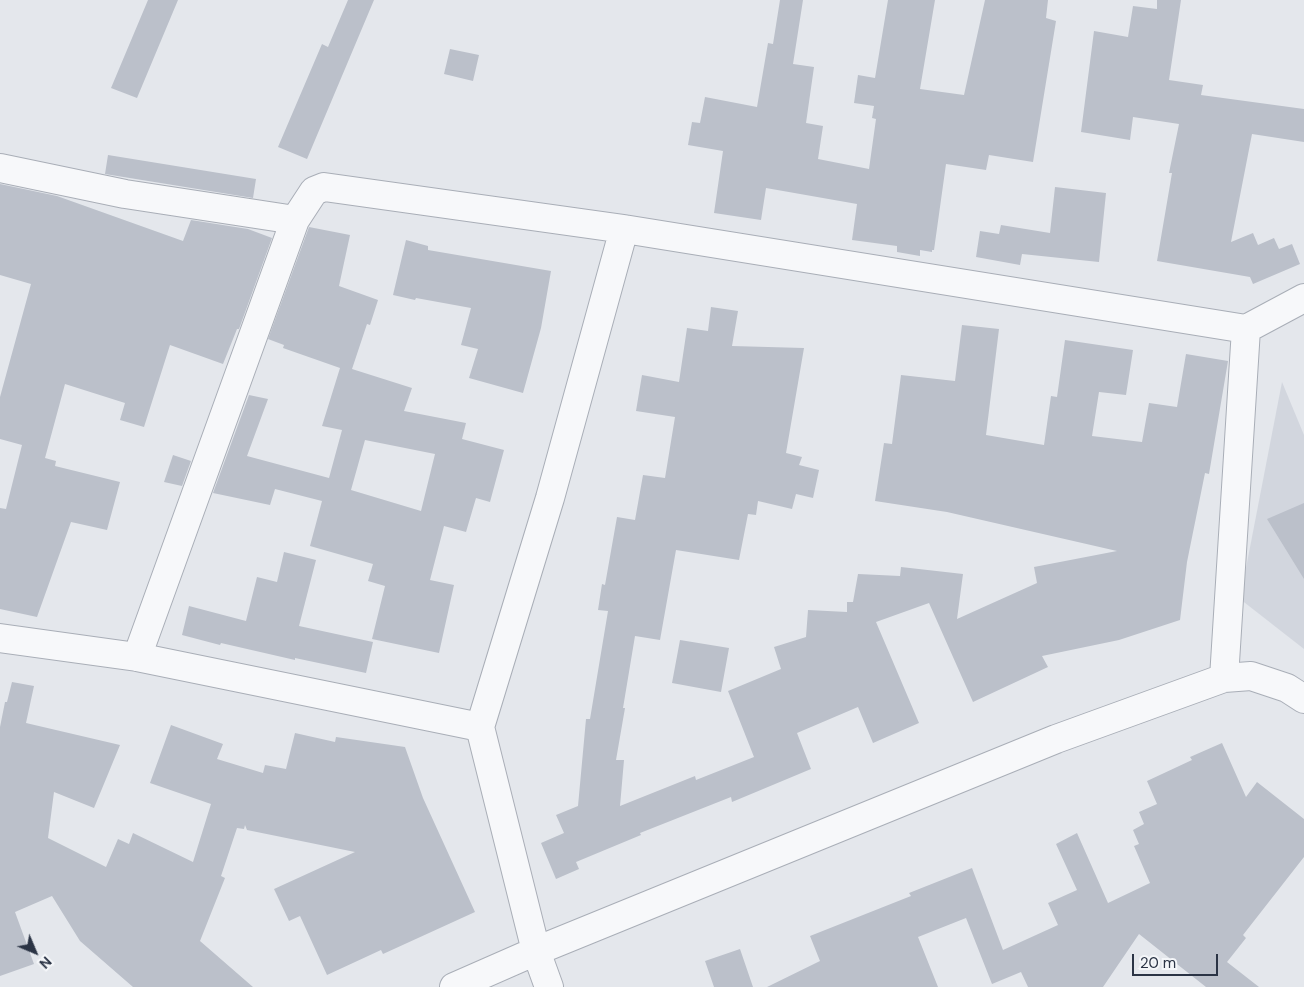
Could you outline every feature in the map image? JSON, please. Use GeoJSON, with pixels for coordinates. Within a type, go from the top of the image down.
{"type":"FeatureCollection","features":[{"type":"Feature","properties":{"kind":"street"},"geometry":{"type":"LineString","coordinates":[[0,168],[124,194],[295,220]]}},
{"type":"Feature","properties":{"kind":"street"},"geometry":{"type":"LineString","coordinates":[[137,657],[295,220],[314,191],[324,186],[624,229],[1246,329],[1304,298]]}},
{"type":"Feature","properties":{"kind":"street"},"geometry":{"type":"LineString","coordinates":[[549,987],[536,951],[480,727],[550,498],[624,229]]}},
{"type":"Feature","properties":{"kind":"street"},"geometry":{"type":"LineString","coordinates":[[1224,678],[1246,329]]}},
{"type":"Feature","properties":{"kind":"street"},"geometry":{"type":"LineString","coordinates":[[0,638],[137,657],[480,727]]}},
{"type":"Feature","properties":{"kind":"street"},"geometry":{"type":"LineString","coordinates":[[454,987],[536,951],[1056,739],[1224,678],[1251,676],[1287,688],[1304,699]]}},
{"type":"Feature","properties":{"kind":"shaded area"},"geometry":{"type":"Polygon","coordinates":[[[1282,382],[1304,435],[1304,649],[1240,599],[1282,382]]]}},
{"type":"Feature","properties":{"kind":"building"},"geometry":{"type":"Polygon","coordinates":[[[148,0],[178,0],[137,98],[111,88],[148,0]]]}},
{"type":"Feature","properties":{"kind":"building"},"geometry":{"type":"Polygon","coordinates":[[[348,0],[374,0],[307,159],[278,147],[322,44],[328,47],[348,0]]]}},
{"type":"Feature","properties":{"kind":"building"},"geometry":{"type":"Polygon","coordinates":[[[780,0],[803,0],[793,64],[814,67],[806,123],[823,126],[818,159],[869,169],[876,119],[872,118],[874,106],[854,103],[858,75],[875,78],[888,0],[935,0],[920,89],[964,95],[985,0],[1048,0],[1046,18],[1056,21],[1033,162],[989,155],[986,170],[946,164],[934,250],[932,252],[920,250],[920,256],[897,252],[897,246],[852,240],[857,204],[766,188],[761,220],[714,213],[723,151],[688,145],[692,122],[700,123],[705,97],[757,107],[768,43],[773,44],[780,0]]]}},
{"type":"Feature","properties":{"kind":"building"},"geometry":{"type":"Polygon","coordinates":[[[1157,0],[1181,0],[1169,80],[1203,85],[1201,95],[1304,109],[1304,142],[1252,134],[1231,242],[1253,233],[1258,245],[1274,238],[1279,249],[1292,244],[1300,264],[1253,284],[1250,277],[1157,261],[1172,173],[1169,173],[1179,124],[1133,117],[1130,140],[1081,132],[1094,31],[1128,37],[1133,6],[1157,9],[1157,0]]]}},
{"type":"Feature","properties":{"kind":"building"},"geometry":{"type":"Polygon","coordinates":[[[450,49],[479,55],[473,81],[444,74],[450,49]]]}},
{"type":"Feature","properties":{"kind":"building"},"geometry":{"type":"Polygon","coordinates":[[[108,155],[256,179],[253,198],[105,174],[108,155]]]}},
{"type":"Feature","properties":{"kind":"building"},"geometry":{"type":"Polygon","coordinates":[[[0,184],[57,196],[183,241],[191,220],[248,229],[272,238],[239,329],[237,329],[223,364],[170,345],[144,427],[120,420],[125,403],[65,384],[45,458],[56,461],[55,466],[120,482],[107,530],[71,522],[37,617],[0,609],[0,508],[6,509],[22,445],[0,439],[0,397],[31,284],[0,275],[0,184]]]}},
{"type":"Feature","properties":{"kind":"building"},"geometry":{"type":"Polygon","coordinates":[[[1055,187],[1106,193],[1099,262],[1022,254],[1020,265],[976,257],[980,231],[999,234],[1001,225],[1050,233],[1055,187]]]}},
{"type":"Feature","properties":{"kind":"building"},"geometry":{"type":"Polygon","coordinates":[[[309,227],[350,235],[339,286],[378,300],[370,325],[367,324],[352,369],[412,388],[404,411],[466,423],[462,439],[504,450],[490,502],[476,498],[466,532],[444,526],[430,580],[454,585],[439,653],[372,639],[385,586],[368,581],[373,564],[310,546],[322,501],[275,489],[270,505],[213,493],[249,395],[268,399],[247,456],[329,478],[342,430],[322,426],[340,368],[283,348],[284,345],[268,339],[309,227]],[[365,440],[351,490],[421,511],[435,454],[365,440]]]}},
{"type":"Feature","properties":{"kind":"building"},"geometry":{"type":"Polygon","coordinates":[[[406,240],[428,246],[428,250],[551,271],[541,328],[523,393],[469,378],[478,349],[461,345],[471,308],[393,295],[406,240]]]}},
{"type":"Feature","properties":{"kind":"building"},"geometry":{"type":"Polygon","coordinates":[[[711,307],[738,311],[732,346],[804,348],[786,453],[802,457],[799,465],[819,470],[813,498],[796,494],[792,509],[758,501],[756,515],[748,514],[739,560],[676,550],[660,640],[635,636],[616,760],[624,760],[620,806],[695,776],[696,780],[754,757],[728,691],[781,669],[774,647],[806,637],[808,610],[847,612],[847,602],[853,602],[858,574],[900,576],[901,567],[963,574],[957,619],[1037,583],[1034,567],[1117,551],[947,512],[875,501],[884,443],[892,444],[901,375],[955,381],[962,325],[999,329],[986,435],[1044,445],[1051,396],[1057,397],[1065,340],[1133,350],[1126,395],[1099,392],[1092,436],[1142,442],[1149,403],[1177,407],[1186,354],[1228,361],[1209,474],[1205,473],[1187,562],[1180,620],[1119,640],[1042,656],[1048,667],[973,702],[929,603],[876,622],[919,723],[873,743],[858,707],[797,733],[811,769],[732,802],[731,797],[640,833],[641,835],[576,862],[579,869],[556,879],[541,843],[564,833],[556,815],[578,806],[586,719],[590,719],[608,611],[598,610],[602,584],[605,585],[617,517],[635,520],[643,475],[665,478],[675,417],[636,411],[642,375],[679,382],[687,328],[708,331],[711,307]]]}},
{"type":"Feature","properties":{"kind":"building"},"geometry":{"type":"Polygon","coordinates":[[[173,455],[191,461],[182,486],[164,482],[173,455]]]}},
{"type":"Feature","properties":{"kind":"building"},"geometry":{"type":"Polygon","coordinates":[[[1304,503],[1304,579],[1267,519],[1304,503]]]}},
{"type":"Feature","properties":{"kind":"building"},"geometry":{"type":"Polygon","coordinates":[[[284,552],[316,560],[299,626],[373,642],[366,673],[295,658],[295,660],[221,643],[220,645],[182,635],[189,606],[246,621],[257,577],[277,582],[284,552]]]}},
{"type":"Feature","properties":{"kind":"building"},"geometry":{"type":"Polygon","coordinates":[[[680,640],[729,648],[721,692],[672,683],[680,640]]]}},
{"type":"Feature","properties":{"kind":"building"},"geometry":{"type":"Polygon","coordinates":[[[12,682],[34,686],[26,723],[120,745],[94,808],[54,792],[48,838],[106,867],[118,839],[129,844],[133,833],[193,862],[211,804],[150,783],[171,725],[223,744],[217,759],[263,773],[265,765],[286,769],[295,733],[335,742],[336,737],[405,747],[423,798],[475,912],[383,954],[381,950],[327,975],[300,916],[289,921],[274,889],[355,852],[247,830],[245,825],[244,829],[237,828],[221,876],[225,878],[200,941],[253,987],[133,987],[80,941],[52,896],[15,912],[34,964],[0,976],[0,727],[5,702],[7,702],[12,682]]]}},
{"type":"Feature","properties":{"kind":"building"},"geometry":{"type":"Polygon","coordinates":[[[1222,743],[1246,797],[1257,782],[1304,819],[1304,857],[1243,935],[1246,938],[1227,962],[1259,987],[1206,987],[1139,934],[1103,987],[1028,987],[1021,972],[992,984],[966,918],[918,937],[938,987],[767,987],[820,961],[810,936],[911,896],[909,893],[972,868],[1003,950],[1058,925],[1048,903],[1077,890],[1056,844],[1077,833],[1108,903],[1150,883],[1134,846],[1139,844],[1133,830],[1144,824],[1139,812],[1157,804],[1147,781],[1192,760],[1190,757],[1222,743]]]}},
{"type":"Feature","properties":{"kind":"building"},"geometry":{"type":"Polygon","coordinates":[[[740,949],[753,987],[714,987],[705,961],[740,949]]]}}]}
